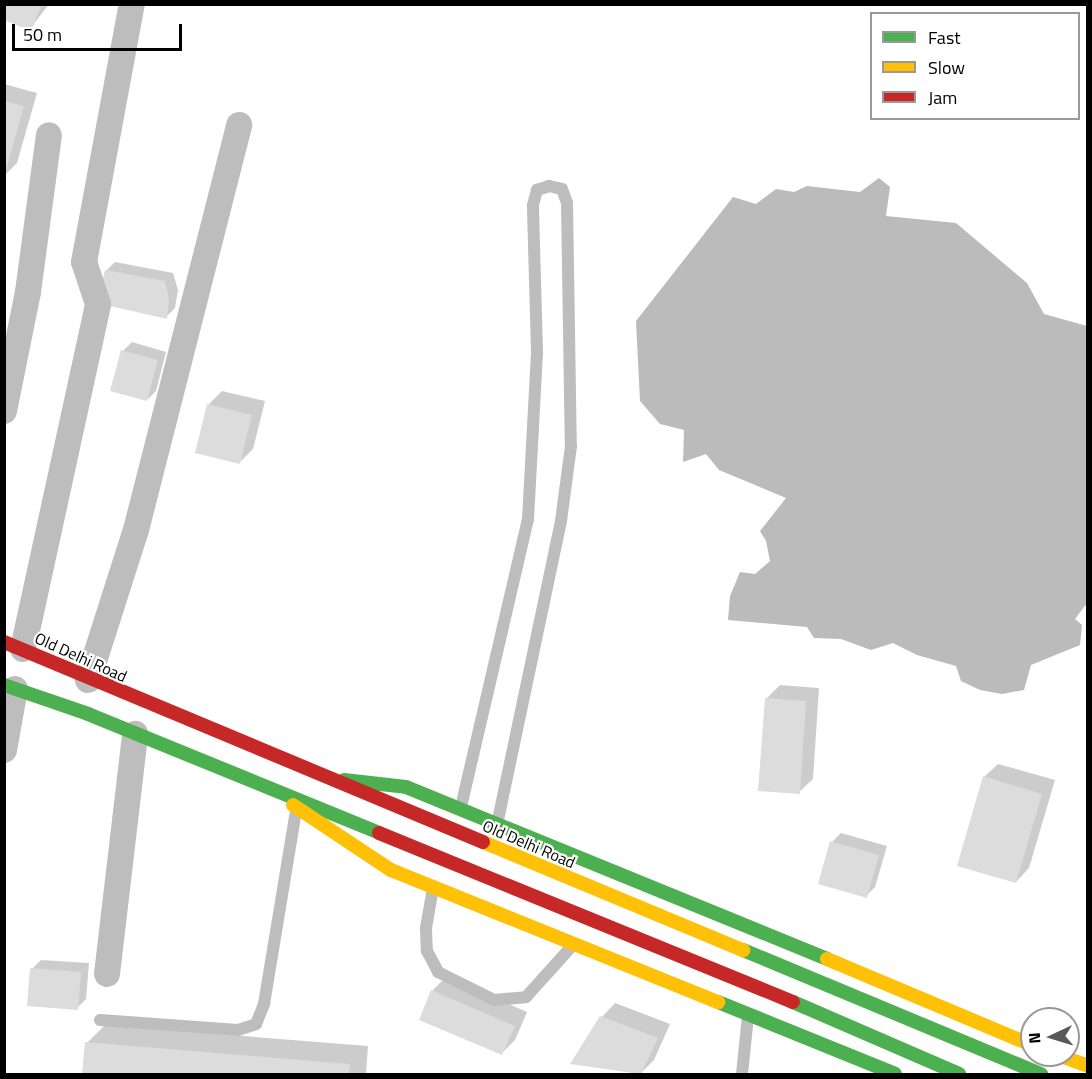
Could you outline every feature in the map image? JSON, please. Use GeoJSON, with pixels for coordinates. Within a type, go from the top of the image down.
{"type":"FeatureCollection","features":[{"type":"Feature","properties":{"kind":"main road","name":"Old Delhi Road"},"geometry":{"type":"LineString","coordinates":[[14,646],[88,680],[1041,1074]]}},
{"type":"Feature","properties":{"kind":"main road"},"geometry":{"type":"LineString","coordinates":[[10,687],[266,787],[959,1074]]}},
{"type":"Feature","properties":{"kind":"main road"},"geometry":{"type":"LineString","coordinates":[[330,780],[406,787],[498,822],[1020,1040]]}},
{"type":"Feature","properties":{"kind":"main road"},"geometry":{"type":"LineString","coordinates":[[266,787],[391,870],[894,1074]]}},
{"type":"Feature","properties":{"kind":"street"},"geometry":{"type":"LineString","coordinates":[[14,646],[98,304],[84,262],[132,4]]}},
{"type":"Feature","properties":{"kind":"street"},"geometry":{"type":"LineString","coordinates":[[88,680],[136,530],[239,125]]}},
{"type":"Feature","properties":{"kind":"street"},"geometry":{"type":"LineString","coordinates":[[4,411],[28,292],[49,135]]}},
{"type":"Feature","properties":{"kind":"street"},"geometry":{"type":"LineString","coordinates":[[4,750],[10,687]]}},
{"type":"Feature","properties":{"kind":"street"},"geometry":{"type":"LineString","coordinates":[[107,974],[135,734]]}},
{"type":"Feature","properties":{"kind":"lane"},"geometry":{"type":"LineString","coordinates":[[461,808],[528,519],[537,352],[533,205],[537,190],[549,186],[562,189],[567,203],[571,446],[561,521],[498,822]]}},
{"type":"Feature","properties":{"kind":"lane"},"geometry":{"type":"LineString","coordinates":[[100,1020],[238,1029],[256,1024],[264,1004],[297,808]]}},
{"type":"Feature","properties":{"kind":"lane"},"geometry":{"type":"LineString","coordinates":[[434,886],[426,928],[427,951],[438,972],[495,1000],[526,997],[574,944]]}},
{"type":"Feature","properties":{"kind":"lane"},"geometry":{"type":"LineString","coordinates":[[742,1074],[748,1015]]}},
{"type":"Feature","properties":{"kind":"shaded area"},"geometry":{"type":"Polygon","coordinates":[[[879,178],[890,187],[886,216],[956,223],[1027,283],[1044,314],[1087,326],[1087,603],[1075,619],[1082,625],[1080,645],[1031,665],[1024,690],[1002,694],[980,690],[961,681],[956,666],[917,655],[893,643],[871,650],[841,639],[814,638],[807,627],[728,620],[730,596],[740,572],[755,574],[770,561],[766,541],[760,531],[786,498],[719,470],[706,454],[683,462],[684,430],[660,424],[640,401],[636,321],[733,197],[756,204],[776,189],[794,192],[807,186],[860,192],[879,178]]]}},
{"type":"Feature","properties":{"kind":"building"},"geometry":{"type":"Polygon","coordinates":[[[4,4],[42,4],[31,31],[4,20],[4,4]]]}},
{"type":"Feature","properties":{"kind":"building"},"geometry":{"type":"Polygon","coordinates":[[[4,101],[24,106],[5,174],[4,174],[4,101]]]}},
{"type":"Feature","properties":{"kind":"building"},"geometry":{"type":"Polygon","coordinates":[[[105,270],[165,281],[169,299],[167,319],[110,306],[100,290],[105,270]]]}},
{"type":"Feature","properties":{"kind":"building"},"geometry":{"type":"Polygon","coordinates":[[[121,350],[158,360],[147,401],[110,391],[121,350]]]}},
{"type":"Feature","properties":{"kind":"building"},"geometry":{"type":"Polygon","coordinates":[[[207,404],[252,415],[240,464],[195,453],[207,404]]]}},
{"type":"Feature","properties":{"kind":"building"},"geometry":{"type":"Polygon","coordinates":[[[765,698],[806,701],[800,794],[758,791],[765,698]]]}},
{"type":"Feature","properties":{"kind":"building"},"geometry":{"type":"Polygon","coordinates":[[[983,776],[1042,794],[1016,883],[957,866],[983,776]]]}},
{"type":"Feature","properties":{"kind":"building"},"geometry":{"type":"Polygon","coordinates":[[[830,841],[879,855],[867,898],[818,884],[830,841]]]}},
{"type":"Feature","properties":{"kind":"building"},"geometry":{"type":"Polygon","coordinates":[[[30,968],[81,972],[78,1010],[27,1006],[30,968]]]}},
{"type":"Feature","properties":{"kind":"building"},"geometry":{"type":"Polygon","coordinates":[[[431,990],[515,1026],[502,1055],[419,1020],[431,990]]]}},
{"type":"Feature","properties":{"kind":"building"},"geometry":{"type":"Polygon","coordinates":[[[600,1016],[658,1038],[641,1074],[570,1064],[600,1016]]]}},
{"type":"Feature","properties":{"kind":"building"},"geometry":{"type":"Polygon","coordinates":[[[85,1042],[350,1064],[349,1074],[82,1074],[85,1042]]]}},
{"type":"Feature","properties":{"kind":"traffic: fast"},"geometry":{"type":"LineString","coordinates":[[4,685],[88,714],[379,833]]}},
{"type":"Feature","properties":{"kind":"traffic: fast"},"geometry":{"type":"LineString","coordinates":[[344,780],[406,787],[827,959]]}},
{"type":"Feature","properties":{"kind":"traffic: fast"},"geometry":{"type":"LineString","coordinates":[[743,950],[1041,1074]]}},
{"type":"Feature","properties":{"kind":"traffic: fast"},"geometry":{"type":"LineString","coordinates":[[718,1002],[895,1074]]}},
{"type":"Feature","properties":{"kind":"traffic: fast"},"geometry":{"type":"LineString","coordinates":[[793,1002],[959,1074]]}},
{"type":"Feature","properties":{"kind":"traffic: slow"},"geometry":{"type":"LineString","coordinates":[[293,805],[391,870],[718,1002]]}},
{"type":"Feature","properties":{"kind":"traffic: slow"},"geometry":{"type":"LineString","coordinates":[[483,842],[743,950]]}},
{"type":"Feature","properties":{"kind":"traffic: slow"},"geometry":{"type":"LineString","coordinates":[[827,959],[1020,1040]]}},
{"type":"Feature","properties":{"kind":"traffic: slow"},"geometry":{"type":"LineString","coordinates":[[1080,1063],[1088,1066]]}},
{"type":"Feature","properties":{"kind":"traffic: jam"},"geometry":{"type":"LineString","coordinates":[[4,642],[483,842]]}},
{"type":"Feature","properties":{"kind":"traffic: jam"},"geometry":{"type":"LineString","coordinates":[[379,833],[793,1002]]}}]}
